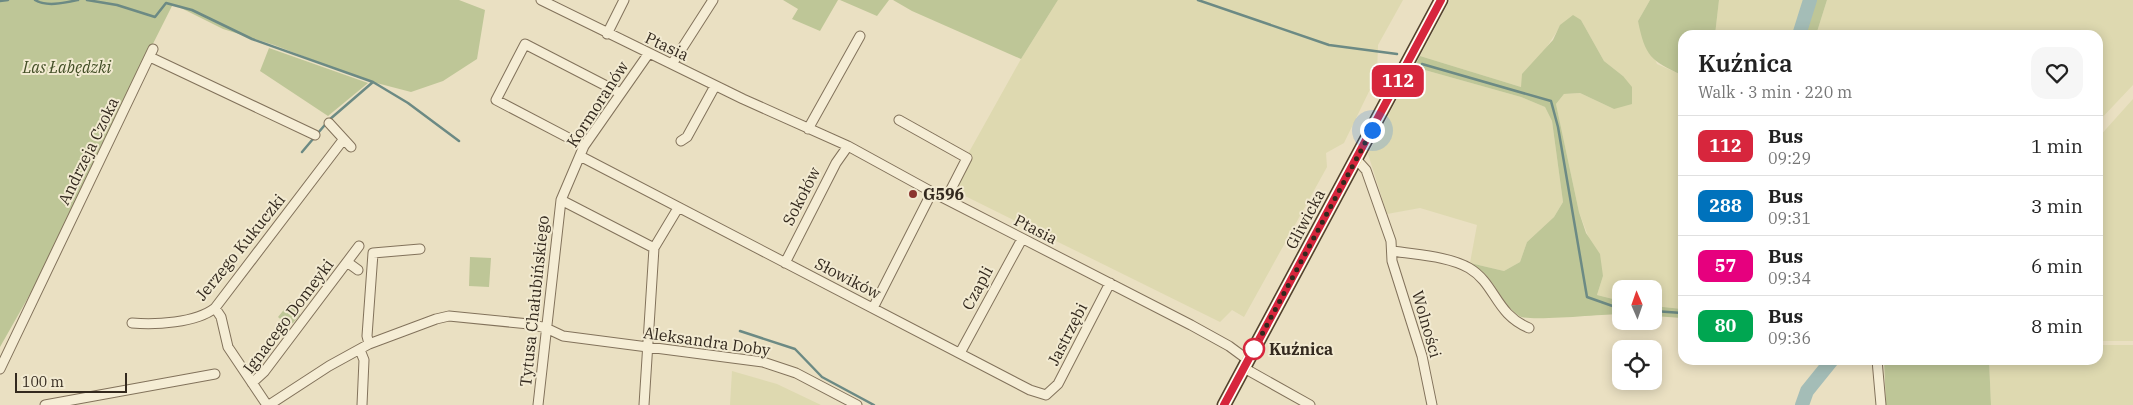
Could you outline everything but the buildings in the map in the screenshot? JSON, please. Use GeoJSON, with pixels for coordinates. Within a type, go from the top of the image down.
{"type":"FeatureCollection","features":[{"type":"Feature","properties":{"kind":"main road","name":"Gliwicka"},"geometry":{"type":"LineString","coordinates":[[1224,405],[1442,0]]}},
{"type":"Feature","properties":{"kind":"street","name":"Ptasia"},"geometry":{"type":"LineString","coordinates":[[541,0],[716,86],[848,146],[932,192],[1110,283],[1229,346],[1246,364],[1310,405]]}},
{"type":"Feature","properties":{"kind":"street"},"geometry":{"type":"LineString","coordinates":[[607,34],[624,0]]}},
{"type":"Feature","properties":{"kind":"street"},"geometry":{"type":"LineString","coordinates":[[672,64],[712,0]]}},
{"type":"Feature","properties":{"kind":"street"},"geometry":{"type":"LineString","coordinates":[[808,129],[860,36]]}},
{"type":"Feature","properties":{"kind":"street"},"geometry":{"type":"LineString","coordinates":[[584,146],[496,100],[525,44],[620,93]]}},
{"type":"Feature","properties":{"kind":"street","name":"Andrzeja Czoka"},"geometry":{"type":"LineString","coordinates":[[0,369],[152,53],[315,135]]}},
{"type":"Feature","properties":{"kind":"street","name":"Kormoranów"},"geometry":{"type":"LineString","coordinates":[[561,200],[584,146],[649,53]]}},
{"type":"Feature","properties":{"kind":"street"},"geometry":{"type":"LineString","coordinates":[[681,141],[687,137],[716,86]]}},
{"type":"Feature","properties":{"kind":"street"},"geometry":{"type":"LineString","coordinates":[[900,120],[967,158],[946,199]]}},
{"type":"Feature","properties":{"kind":"street"},"geometry":{"type":"LineString","coordinates":[[329,123],[351,147]]}},
{"type":"Feature","properties":{"kind":"street","name":"Jerzego Kukuczki"},"geometry":{"type":"LineString","coordinates":[[132,323],[153,324],[200,316],[215,308],[344,140]]}},
{"type":"Feature","properties":{"kind":"street","name":"Sokołów"},"geometry":{"type":"LineString","coordinates":[[785,263],[836,163],[848,146]]}},
{"type":"Feature","properties":{"kind":"street","name":"Słowików"},"geometry":{"type":"LineString","coordinates":[[580,156],[1030,390],[1046,395]]}},
{"type":"Feature","properties":{"kind":"street","name":"Wolności"},"geometry":{"type":"LineString","coordinates":[[1356,159],[1366,170],[1393,251],[1392,261],[1422,356],[1432,405]]}},
{"type":"Feature","properties":{"kind":"street"},"geometry":{"type":"LineString","coordinates":[[873,308],[932,192]]}},
{"type":"Feature","properties":{"kind":"street"},"geometry":{"type":"LineString","coordinates":[[561,200],[654,248]]}},
{"type":"Feature","properties":{"kind":"street","name":"Tytusa Chałubińskiego"},"geometry":{"type":"LineString","coordinates":[[538,405],[561,200]]}},
{"type":"Feature","properties":{"kind":"street"},"geometry":{"type":"LineString","coordinates":[[644,405],[654,248],[678,208]]}},
{"type":"Feature","properties":{"kind":"street","name":"Czapli"},"geometry":{"type":"LineString","coordinates":[[960,353],[1022,238]]}},
{"type":"Feature","properties":{"kind":"street","name":"Ignacego Domeyki"},"geometry":{"type":"LineString","coordinates":[[359,246],[264,372],[252,383],[268,405],[329,366],[369,344],[436,319],[449,316],[529,324],[546,328]]}},
{"type":"Feature","properties":{"kind":"street"},"geometry":{"type":"LineString","coordinates":[[369,344],[373,253],[420,250]]}},
{"type":"Feature","properties":{"kind":"street"},"geometry":{"type":"LineString","coordinates":[[1393,251],[1459,263],[1470,269],[1482,279],[1502,310],[1517,323],[1529,328]]}},
{"type":"Feature","properties":{"kind":"street"},"geometry":{"type":"LineString","coordinates":[[347,262],[358,270]]}},
{"type":"Feature","properties":{"kind":"street","name":"Jastrzębi"},"geometry":{"type":"LineString","coordinates":[[1046,395],[1058,384],[1110,283]]}},
{"type":"Feature","properties":{"kind":"street"},"geometry":{"type":"LineString","coordinates":[[215,308],[221,317],[228,347],[252,383]]}},
{"type":"Feature","properties":{"kind":"street","name":"Aleksandra Doby"},"geometry":{"type":"LineString","coordinates":[[546,328],[563,336],[763,362],[796,373],[858,405]]}},
{"type":"Feature","properties":{"kind":"street"},"geometry":{"type":"LineString","coordinates":[[360,350],[364,360],[362,405]]}},
{"type":"Feature","properties":{"kind":"street"},"geometry":{"type":"LineString","coordinates":[[1877,365],[1881,405]]}},
{"type":"Feature","properties":{"kind":"street"},"geometry":{"type":"LineString","coordinates":[[45,405],[215,374]]}},
{"type":"Feature","properties":{"kind":"shaded area"},"geometry":{"type":"Polygon","coordinates":[[[1058,0],[1403,0],[1378,45],[1377,75],[1344,143],[1326,153],[1327,167],[1244,317],[1232,310],[1220,322],[959,193],[954,179],[1021,59],[1058,0]]]}},
{"type":"Feature","properties":{"kind":"shaded area"},"geometry":{"type":"Polygon","coordinates":[[[1450,0],[1650,0],[1638,21],[1657,64],[1678,73],[1678,309],[1662,307],[1662,280],[1612,280],[1612,299],[1597,295],[1603,276],[1579,212],[1556,104],[1564,94],[1580,93],[1614,109],[1623,76],[1604,61],[1581,20],[1561,25],[1521,87],[1420,56],[1450,0]]]}},
{"type":"Feature","properties":{"kind":"shaded area"},"geometry":{"type":"Polygon","coordinates":[[[1719,0],[1804,0],[1795,30],[1716,30],[1719,0]]]}},
{"type":"Feature","properties":{"kind":"shaded area"},"geometry":{"type":"Polygon","coordinates":[[[1827,0],[2133,0],[2133,85],[2103,117],[2103,30],[1818,30],[1827,0]]]}},
{"type":"Feature","properties":{"kind":"shaded area"},"geometry":{"type":"Polygon","coordinates":[[[1414,67],[1521,97],[1545,107],[1552,121],[1563,202],[1554,217],[1527,242],[1520,262],[1504,271],[1470,263],[1477,225],[1420,208],[1387,214],[1368,154],[1414,67]]]}},
{"type":"Feature","properties":{"kind":"shaded area"},"geometry":{"type":"Polygon","coordinates":[[[2133,99],[2133,341],[2103,341],[2103,132],[2133,99]]]}},
{"type":"Feature","properties":{"kind":"shaded area"},"geometry":{"type":"Polygon","coordinates":[[[2103,345],[2133,345],[2133,405],[1991,405],[1989,365],[2103,365],[2103,345]]]}},
{"type":"Feature","properties":{"kind":"shaded area"},"geometry":{"type":"Polygon","coordinates":[[[732,371],[777,384],[821,405],[730,405],[732,371]]]}},
{"type":"Feature","properties":{"kind":"green space","name":"Las Łabędzki"},"geometry":{"type":"Polygon","coordinates":[[[0,0],[459,0],[485,10],[477,59],[443,81],[411,92],[365,80],[274,45],[223,29],[173,4],[91,167],[42,273],[0,347],[0,0]]]}},
{"type":"Feature","properties":{"kind":"green space"},"geometry":{"type":"Polygon","coordinates":[[[783,0],[838,0],[820,31],[792,19],[798,9],[783,0]]]}},
{"type":"Feature","properties":{"kind":"green space"},"geometry":{"type":"Polygon","coordinates":[[[840,0],[889,0],[877,16],[840,0]]]}},
{"type":"Feature","properties":{"kind":"green space"},"geometry":{"type":"Polygon","coordinates":[[[893,0],[1058,0],[1021,59],[912,11],[893,0]]]}},
{"type":"Feature","properties":{"kind":"green space"},"geometry":{"type":"Polygon","coordinates":[[[1650,0],[1719,0],[1716,30],[1678,30],[1678,73],[1663,66],[1651,56],[1643,42],[1638,21],[1650,0]]]}},
{"type":"Feature","properties":{"kind":"green space"},"geometry":{"type":"Polygon","coordinates":[[[1804,0],[1827,0],[1818,30],[1795,30],[1804,0]]]}},
{"type":"Feature","properties":{"kind":"green space"},"geometry":{"type":"Polygon","coordinates":[[[1573,15],[1581,20],[1604,61],[1623,76],[1632,87],[1632,104],[1614,109],[1580,93],[1564,94],[1556,104],[1579,212],[1586,233],[1600,254],[1603,276],[1597,295],[1612,299],[1612,315],[1525,318],[1513,312],[1494,284],[1485,274],[1470,263],[1504,271],[1520,262],[1527,242],[1554,217],[1563,202],[1552,121],[1545,107],[1521,97],[1414,67],[1420,56],[1521,87],[1522,74],[1553,40],[1560,25],[1573,15]]]}},
{"type":"Feature","properties":{"kind":"green space"},"geometry":{"type":"Polygon","coordinates":[[[269,48],[368,83],[328,116],[260,71],[269,48]]]}},
{"type":"Feature","properties":{"kind":"green space"},"geometry":{"type":"Polygon","coordinates":[[[470,257],[491,258],[489,287],[469,286],[470,257]]]}},
{"type":"Feature","properties":{"kind":"green space"},"geometry":{"type":"Polygon","coordinates":[[[290,302],[299,309],[300,315],[293,323],[287,325],[278,317],[290,302]]]}},
{"type":"Feature","properties":{"kind":"green space"},"geometry":{"type":"Polygon","coordinates":[[[1662,307],[1678,309],[1678,318],[1662,317],[1662,307]]]}},
{"type":"Feature","properties":{"kind":"green space"},"geometry":{"type":"Polygon","coordinates":[[[1884,365],[1989,365],[1991,405],[1886,405],[1884,365]]]}},
{"type":"Feature","properties":{"kind":"waterway"},"geometry":{"type":"LineString","coordinates":[[0,1],[8,0]]}},
{"type":"Feature","properties":{"kind":"waterway"},"geometry":{"type":"LineString","coordinates":[[35,0],[50,4],[78,0]]}},
{"type":"Feature","properties":{"kind":"waterway"},"geometry":{"type":"LineString","coordinates":[[87,0],[117,5],[155,17],[166,3],[192,10],[252,39],[373,82],[408,103],[459,141]]}},
{"type":"Feature","properties":{"kind":"waterway"},"geometry":{"type":"LineString","coordinates":[[1198,0],[1329,45],[1397,54]]}},
{"type":"Feature","properties":{"kind":"waterway"},"geometry":{"type":"LineString","coordinates":[[1801,30],[1810,0]]}},
{"type":"Feature","properties":{"kind":"waterway"},"geometry":{"type":"LineString","coordinates":[[1422,64],[1551,101],[1558,127],[1587,297],[1612,306]]}},
{"type":"Feature","properties":{"kind":"waterway"},"geometry":{"type":"LineString","coordinates":[[302,152],[329,120],[373,82]]}},
{"type":"Feature","properties":{"kind":"waterway"},"geometry":{"type":"LineString","coordinates":[[1662,312],[1678,313]]}},
{"type":"Feature","properties":{"kind":"waterway"},"geometry":{"type":"LineString","coordinates":[[740,331],[795,349],[822,377],[874,405]]}},
{"type":"Feature","properties":{"kind":"waterway"},"geometry":{"type":"LineString","coordinates":[[1802,405],[1807,391],[1828,365]]}},
{"type":"Feature","properties":{"kind":"bus line","name":"112"},"geometry":{"type":"LineString","coordinates":[[1224,405],[1441,0]]}},
{"type":"Feature","properties":{"kind":"place","name":"G596"},"geometry":{"type":"Point","coordinates":[913,194]}},
{"type":"Feature","properties":{"kind":"place","name":"Kuźnica"},"geometry":{"type":"Point","coordinates":[1254,349]}},
{"type":"Feature","properties":{"kind":"route"},"geometry":{"type":"LineString","coordinates":[[1254,349],[1372,130]]}}]}
